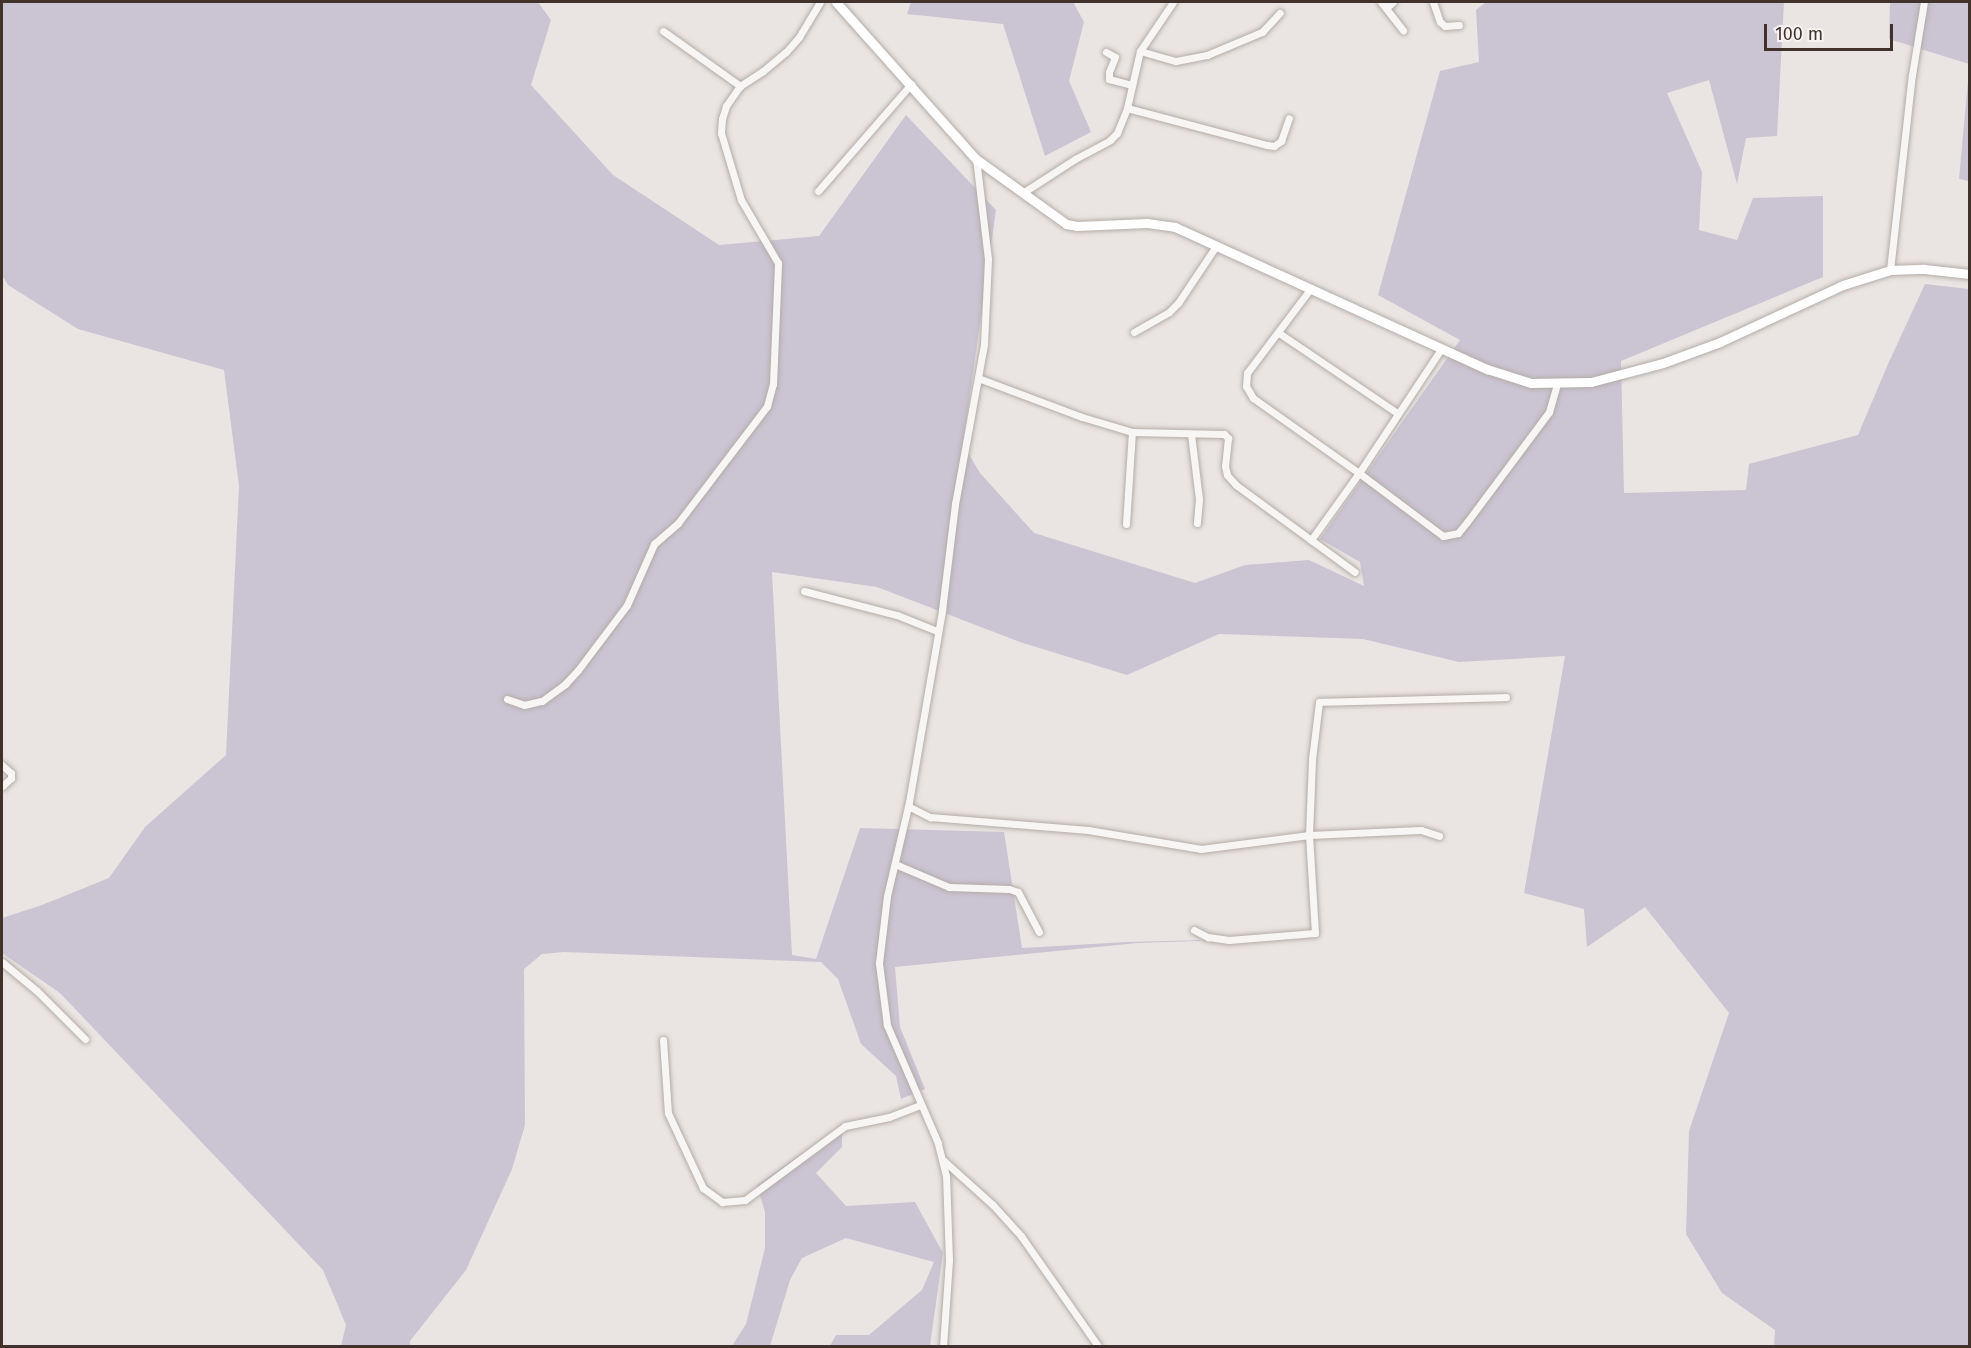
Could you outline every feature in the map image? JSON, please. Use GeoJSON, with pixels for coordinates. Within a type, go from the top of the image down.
{"type":"FeatureCollection","features":[{"type":"Feature","properties":{"kind":"street"},"geometry":{"type":"LineString","coordinates":[[507,699],[524,705],[542,701],[565,684],[578,670],[627,605],[654,544],[678,523],[767,406],[773,384],[778,263],[741,200],[721,133],[726,106],[740,86],[786,52],[820,2]]}},
{"type":"Feature","properties":{"kind":"street"},"geometry":{"type":"LineString","coordinates":[[836,2],[976,159],[1066,224],[1077,226],[1163,224],[1311,288],[1441,349],[1498,373],[1531,382],[1557,384],[1591,382],[1664,363],[1758,325],[1843,285],[1890,270],[1924,269],[1970,274]]}},
{"type":"Feature","properties":{"kind":"street"},"geometry":{"type":"LineString","coordinates":[[1024,192],[1075,159],[1110,140],[1117,133],[1127,108],[1140,51],[1173,2]]}},
{"type":"Feature","properties":{"kind":"street"},"geometry":{"type":"LineString","coordinates":[[1393,2],[1383,4],[1404,30]]}},
{"type":"Feature","properties":{"kind":"street"},"geometry":{"type":"LineString","coordinates":[[1433,2],[1445,26],[1459,25]]}},
{"type":"Feature","properties":{"kind":"street"},"geometry":{"type":"LineString","coordinates":[[1890,270],[1912,75],[1924,2]]}},
{"type":"Feature","properties":{"kind":"street"},"geometry":{"type":"LineString","coordinates":[[1140,51],[1176,61],[1207,55],[1262,32],[1280,13]]}},
{"type":"Feature","properties":{"kind":"street"},"geometry":{"type":"LineString","coordinates":[[663,31],[740,86]]}},
{"type":"Feature","properties":{"kind":"street"},"geometry":{"type":"LineString","coordinates":[[1106,52],[1114,57],[1109,79],[1132,85]]}},
{"type":"Feature","properties":{"kind":"street"},"geometry":{"type":"LineString","coordinates":[[818,191],[911,84]]}},
{"type":"Feature","properties":{"kind":"street"},"geometry":{"type":"LineString","coordinates":[[1127,108],[1267,146],[1278,144],[1289,118]]}},
{"type":"Feature","properties":{"kind":"street"},"geometry":{"type":"LineString","coordinates":[[943,1347],[949,1249],[948,1200],[943,1160],[887,1025],[880,979],[880,940],[894,864],[908,806],[955,504],[984,344],[989,285],[976,159]]}},
{"type":"Feature","properties":{"kind":"street"},"geometry":{"type":"LineString","coordinates":[[1134,332],[1169,312],[1178,303],[1216,246]]}},
{"type":"Feature","properties":{"kind":"street"},"geometry":{"type":"LineString","coordinates":[[1311,288],[1247,374],[1246,386],[1253,398],[1359,472],[1443,536],[1458,533],[1549,412],[1557,384]]}},
{"type":"Feature","properties":{"kind":"street"},"geometry":{"type":"LineString","coordinates":[[1279,333],[1397,413]]}},
{"type":"Feature","properties":{"kind":"street"},"geometry":{"type":"LineString","coordinates":[[1311,540],[1441,349]]}},
{"type":"Feature","properties":{"kind":"street"},"geometry":{"type":"LineString","coordinates":[[978,378],[1082,417],[1132,432],[1224,434],[1227,438],[1225,466],[1227,475],[1236,485],[1355,572]]}},
{"type":"Feature","properties":{"kind":"street"},"geometry":{"type":"LineString","coordinates":[[1126,524],[1132,432]]}},
{"type":"Feature","properties":{"kind":"street"},"geometry":{"type":"LineString","coordinates":[[1191,434],[1198,499],[1197,523]]}},
{"type":"Feature","properties":{"kind":"street"},"geometry":{"type":"LineString","coordinates":[[804,591],[897,615],[937,631]]}},
{"type":"Feature","properties":{"kind":"street"},"geometry":{"type":"LineString","coordinates":[[1194,930],[1208,937],[1228,940],[1315,933],[1309,835],[1312,759],[1319,702],[1506,697]]}},
{"type":"Feature","properties":{"kind":"street"},"geometry":{"type":"LineString","coordinates":[[2,765],[11,773],[11,778],[2,786]]}},
{"type":"Feature","properties":{"kind":"street"},"geometry":{"type":"LineString","coordinates":[[908,806],[930,817],[1088,831],[1201,849],[1309,835],[1421,831],[1439,836]]}},
{"type":"Feature","properties":{"kind":"street"},"geometry":{"type":"LineString","coordinates":[[894,864],[949,887],[1010,889],[1018,892],[1039,932]]}},
{"type":"Feature","properties":{"kind":"street"},"geometry":{"type":"LineString","coordinates":[[2,962],[37,990],[85,1040]]}},
{"type":"Feature","properties":{"kind":"street"},"geometry":{"type":"LineString","coordinates":[[663,1040],[668,1113],[703,1188],[722,1202],[745,1200],[845,1126],[888,1117],[921,1105]]}},
{"type":"Feature","properties":{"kind":"street"},"geometry":{"type":"LineString","coordinates":[[943,1160],[993,1205],[1021,1236],[1098,1347]]}},
{"type":"Feature","properties":{"kind":"shaded area"},"geometry":{"type":"Polygon","coordinates":[[[2,2],[538,2],[551,20],[531,85],[613,175],[719,245],[819,236],[906,115],[996,210],[963,444],[980,473],[1034,533],[1195,583],[1245,565],[1309,560],[1364,586],[1360,562],[1320,539],[1460,340],[1378,295],[1440,71],[1479,62],[1476,10],[1486,2],[1784,2],[1777,136],[1746,138],[1737,184],[1709,80],[1667,93],[1702,172],[1699,230],[1737,240],[1753,198],[1823,196],[1823,277],[1621,361],[1624,493],[1746,490],[1749,464],[1858,435],[1925,284],[1969,289],[1969,1346],[1774,1346],[1775,1330],[1722,1293],[1686,1234],[1689,1131],[1729,1013],[1645,907],[1587,947],[1584,909],[1524,893],[1565,656],[1459,662],[1363,639],[1219,634],[1127,675],[1020,642],[877,587],[772,572],[792,955],[816,959],[860,828],[1004,832],[1022,948],[1127,942],[1284,938],[1137,943],[895,967],[900,1027],[925,1089],[901,1099],[896,1076],[861,1044],[838,979],[821,962],[564,952],[542,954],[524,969],[525,1125],[512,1169],[466,1270],[410,1341],[410,1346],[341,1346],[346,1325],[323,1270],[60,993],[2,953],[2,918],[42,905],[109,878],[145,827],[226,755],[239,486],[224,370],[78,329],[8,285],[2,275],[2,2]]]}},
{"type":"Feature","properties":{"kind":"shaded area"},"geometry":{"type":"Polygon","coordinates":[[[911,2],[1073,2],[1084,22],[1069,81],[1091,132],[1045,156],[1003,24],[907,14],[911,2]]]}},
{"type":"Feature","properties":{"kind":"shaded area"},"geometry":{"type":"Polygon","coordinates":[[[1890,2],[1969,2],[1969,64],[1889,39],[1890,2]]]}},
{"type":"Feature","properties":{"kind":"shaded area"},"geometry":{"type":"Polygon","coordinates":[[[1969,70],[1969,181],[1959,179],[1969,70]]]}},
{"type":"Feature","properties":{"kind":"shaded area"},"geometry":{"type":"Polygon","coordinates":[[[842,1126],[842,1147],[816,1173],[846,1206],[915,1202],[943,1253],[930,1346],[830,1346],[836,1335],[869,1335],[922,1290],[934,1262],[846,1238],[802,1258],[790,1280],[770,1346],[732,1346],[746,1324],[765,1248],[765,1212],[757,1185],[842,1126]]]}}]}
